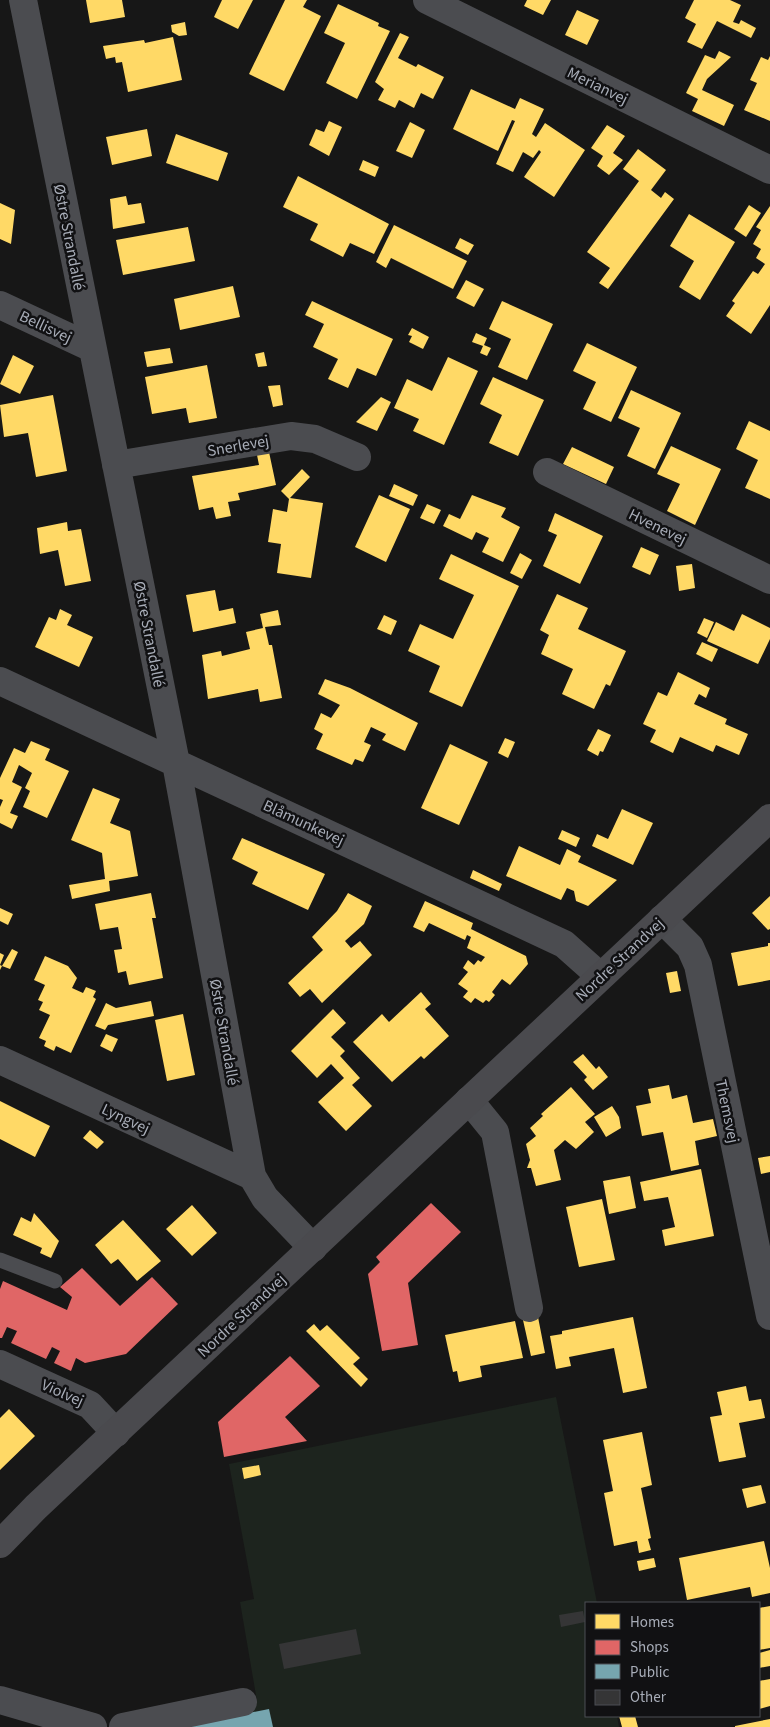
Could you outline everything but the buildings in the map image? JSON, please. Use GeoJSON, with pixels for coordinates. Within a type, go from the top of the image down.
{"type":"FeatureCollection","features":[{"type":"Feature","properties":{"kind":"street","name":"Østre Strandallé"},"geometry":{"type":"LineString","coordinates":[[23,0],[176,763],[252,1176],[265,1198],[313,1248]]}},
{"type":"Feature","properties":{"kind":"street","name":"Merianvej"},"geometry":{"type":"LineString","coordinates":[[427,0],[770,170]]}},
{"type":"Feature","properties":{"kind":"street","name":"Bellisvej"},"geometry":{"type":"LineString","coordinates":[[0,305],[92,348]]}},
{"type":"Feature","properties":{"kind":"street","name":"Snerlevej"},"geometry":{"type":"LineString","coordinates":[[116,465],[290,436],[315,439],[357,457]]}},
{"type":"Feature","properties":{"kind":"street","name":"Hvenevej"},"geometry":{"type":"LineString","coordinates":[[546,472],[770,580]]}},
{"type":"Feature","properties":{"kind":"street","name":"Blåmunkevej"},"geometry":{"type":"LineString","coordinates":[[0,681],[564,944],[600,976]]}},
{"type":"Feature","properties":{"kind":"street","name":"Nordre Strandvej"},"geometry":{"type":"LineString","coordinates":[[4,1538],[770,818]]}},
{"type":"Feature","properties":{"kind":"street","name":"Themsvej"},"geometry":{"type":"LineString","coordinates":[[662,919],[690,947],[698,965],[770,1316]]}},
{"type":"Feature","properties":{"kind":"street","name":"Lyngvej"},"geometry":{"type":"LineString","coordinates":[[0,1060],[252,1176]]}},
{"type":"Feature","properties":{"kind":"street"},"geometry":{"type":"LineString","coordinates":[[470,1100],[495,1132],[529,1308]]}},
{"type":"Feature","properties":{"kind":"street","name":"Violvej"},"geometry":{"type":"LineString","coordinates":[[0,1364],[90,1405],[116,1433]]}},
{"type":"Feature","properties":{"kind":"street"},"geometry":{"type":"LineString","coordinates":[[0,1700],[92,1727]]}},
{"type":"Feature","properties":{"kind":"street"},"geometry":{"type":"LineString","coordinates":[[123,1727],[243,1702]]}},
{"type":"Feature","properties":{"kind":"lane"},"geometry":{"type":"LineString","coordinates":[[0,1260],[56,1281]]}},
{"type":"Feature","properties":{"kind":"shaded area"},"geometry":{"type":"Polygon","coordinates":[[[556,1397],[597,1602],[585,1602],[585,1717],[617,1717],[619,1727],[140,1727],[257,1701],[240,1602],[254,1599],[229,1464],[556,1397]]]}}]}
